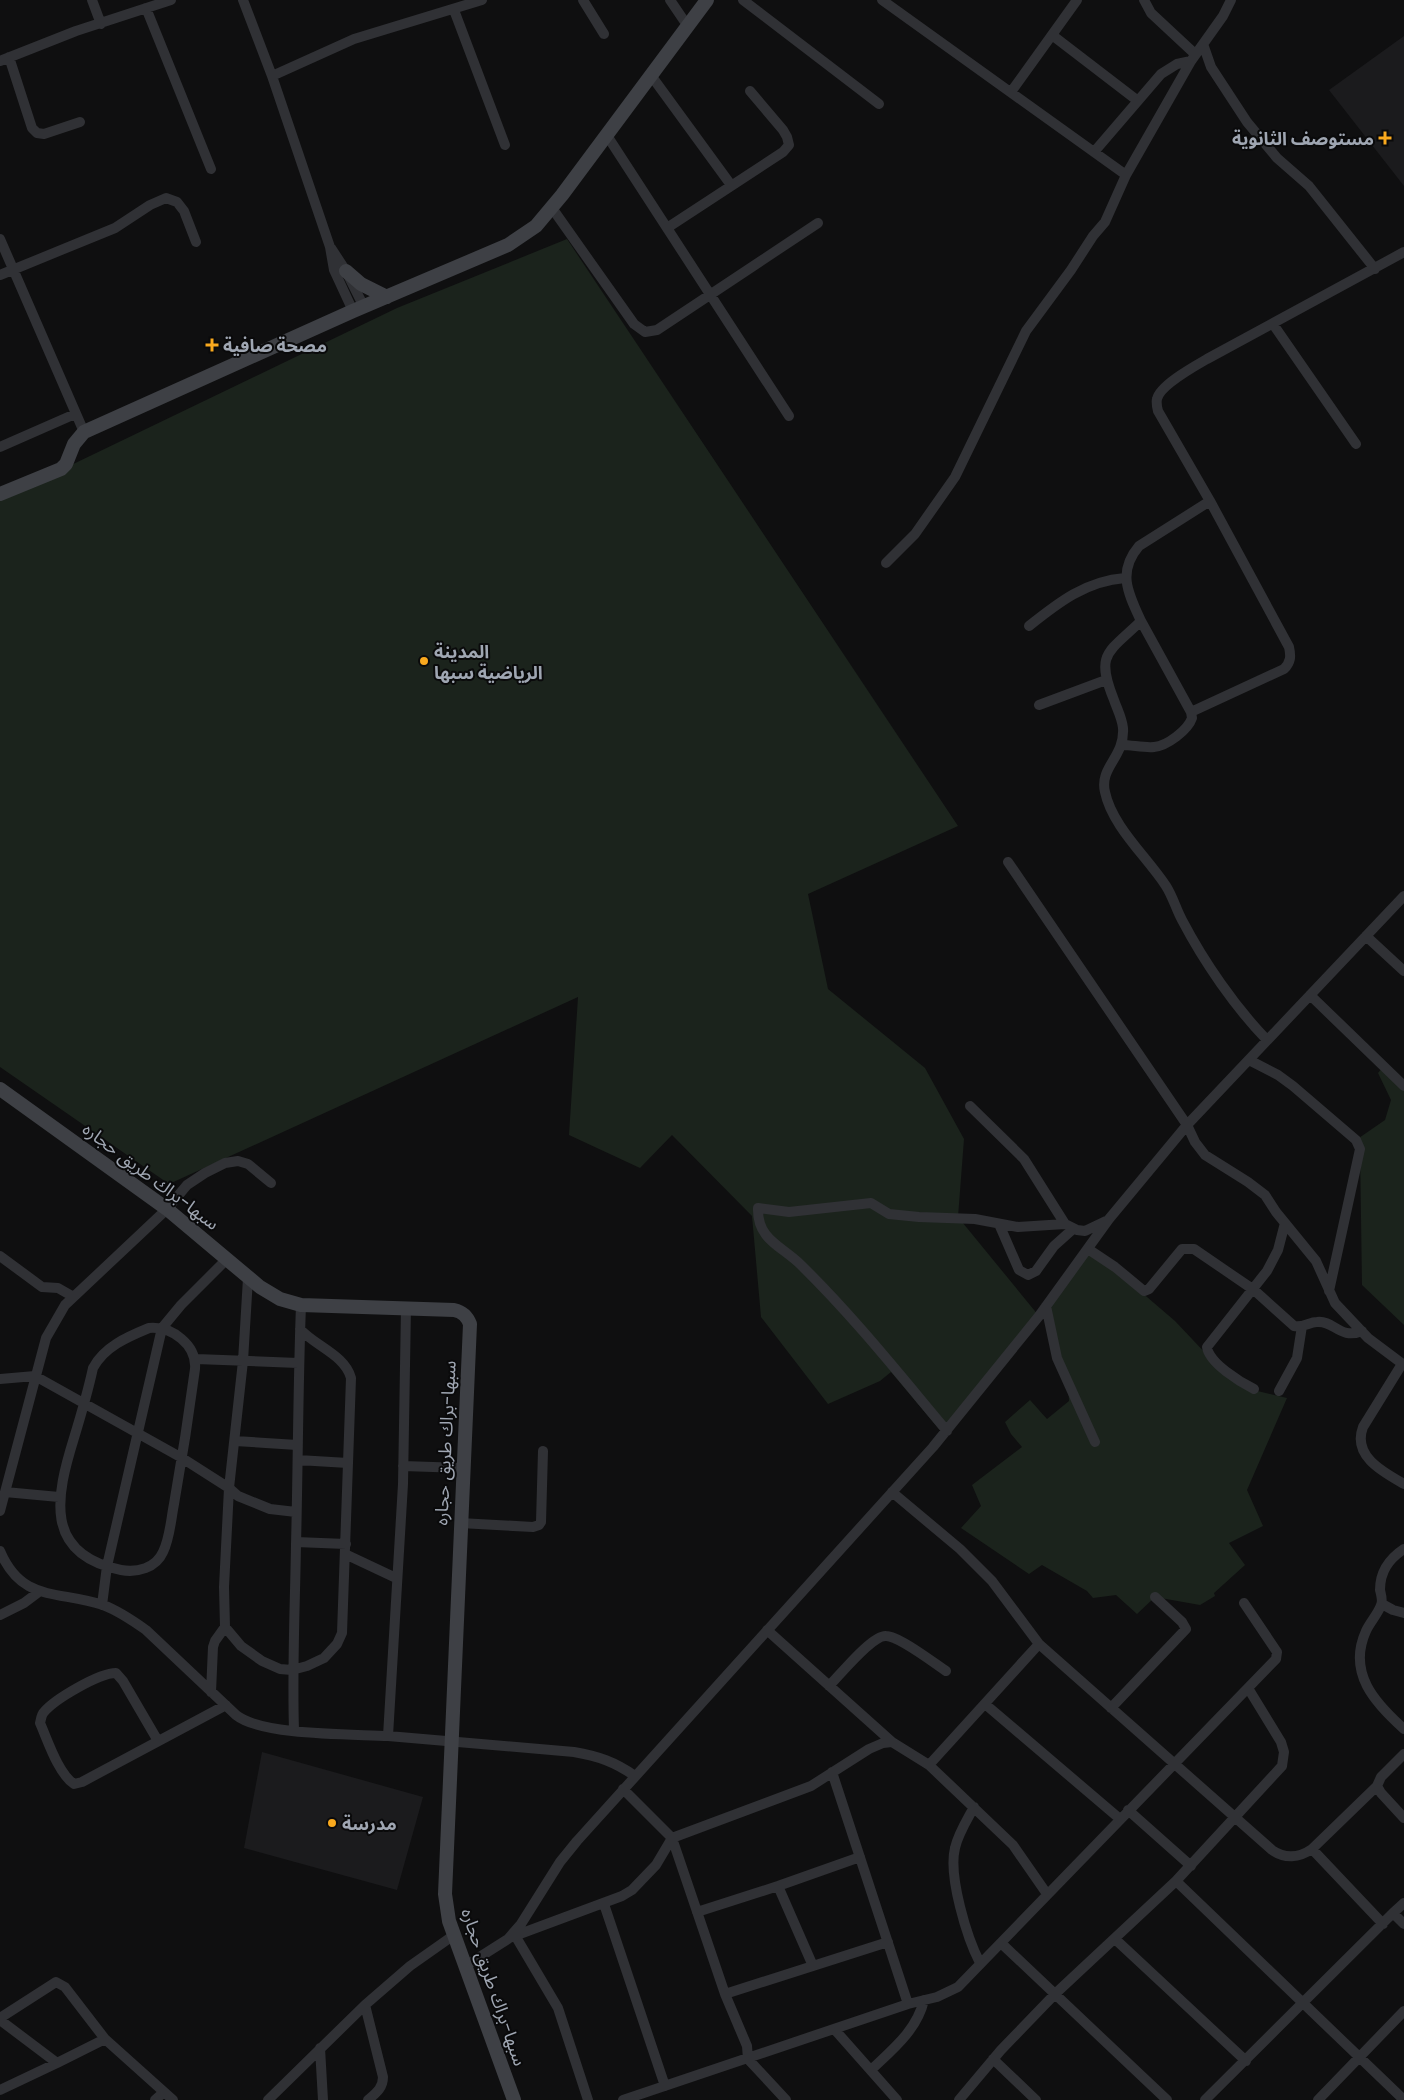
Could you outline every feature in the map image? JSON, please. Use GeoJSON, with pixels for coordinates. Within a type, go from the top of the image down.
{"type":"FeatureCollection","features":[{"type":"Feature","properties":{"kind":"main road"},"geometry":{"type":"LineString","coordinates":[[0,494],[61,469],[66,464],[74,444],[84,432],[358,309],[508,245],[536,226],[552,208],[707,0]]}},
{"type":"Feature","properties":{"kind":"main road"},"geometry":{"type":"LineString","coordinates":[[346,271],[369,289],[387,297]]}},
{"type":"Feature","properties":{"kind":"main road","name":"سبها-براك طريق حجاره"},"geometry":{"type":"LineString","coordinates":[[0,1089],[167,1208],[248,1278],[280,1299],[301,1306],[459,1311],[470,1324],[460,1523],[453,1742],[445,1883],[448,1913],[454,1935],[514,2100]]}},
{"type":"Feature","properties":{"kind":"street"},"geometry":{"type":"LineString","coordinates":[[92,0],[102,24]]}},
{"type":"Feature","properties":{"kind":"street"},"geometry":{"type":"LineString","coordinates":[[80,122],[44,134],[37,133],[32,128],[4,59],[76,31],[171,0]]}},
{"type":"Feature","properties":{"kind":"street"},"geometry":{"type":"LineString","coordinates":[[243,0],[272,76],[330,247],[334,270],[358,309]]}},
{"type":"Feature","properties":{"kind":"street"},"geometry":{"type":"LineString","coordinates":[[272,76],[354,39],[482,0]]}},
{"type":"Feature","properties":{"kind":"street"},"geometry":{"type":"LineString","coordinates":[[583,0],[604,34]]}},
{"type":"Feature","properties":{"kind":"street"},"geometry":{"type":"LineString","coordinates":[[670,0],[687,26]]}},
{"type":"Feature","properties":{"kind":"street"},"geometry":{"type":"LineString","coordinates":[[743,0],[879,104]]}},
{"type":"Feature","properties":{"kind":"street"},"geometry":{"type":"LineString","coordinates":[[882,0],[1126,175]]}},
{"type":"Feature","properties":{"kind":"street"},"geometry":{"type":"LineString","coordinates":[[1011,92],[1076,0]]}},
{"type":"Feature","properties":{"kind":"street"},"geometry":{"type":"LineString","coordinates":[[1144,0],[1151,13],[1193,58]]}},
{"type":"Feature","properties":{"kind":"street"},"geometry":{"type":"LineString","coordinates":[[886,563],[915,534],[955,477],[1026,331],[1071,270],[1093,236],[1105,222],[1126,175],[1193,58],[1223,16],[1231,0]]}},
{"type":"Feature","properties":{"kind":"street"},"geometry":{"type":"LineString","coordinates":[[146,8],[211,169]]}},
{"type":"Feature","properties":{"kind":"street"},"geometry":{"type":"LineString","coordinates":[[454,10],[505,145]]}},
{"type":"Feature","properties":{"kind":"street"},"geometry":{"type":"LineString","coordinates":[[1052,36],[1138,101]]}},
{"type":"Feature","properties":{"kind":"street"},"geometry":{"type":"LineString","coordinates":[[1203,44],[1211,68],[1247,122],[1277,158],[1309,186],[1375,269]]}},
{"type":"Feature","properties":{"kind":"street"},"geometry":{"type":"LineString","coordinates":[[1094,152],[1165,70],[1193,58]]}},
{"type":"Feature","properties":{"kind":"street"},"geometry":{"type":"LineString","coordinates":[[650,74],[731,185]]}},
{"type":"Feature","properties":{"kind":"street"},"geometry":{"type":"LineString","coordinates":[[667,228],[783,152],[789,145],[788,137],[783,130],[750,91]]}},
{"type":"Feature","properties":{"kind":"street"},"geometry":{"type":"LineString","coordinates":[[606,134],[789,416]]}},
{"type":"Feature","properties":{"kind":"street"},"geometry":{"type":"LineString","coordinates":[[0,275],[115,228],[150,205],[166,198],[177,202],[184,211],[196,242]]}},
{"type":"Feature","properties":{"kind":"street"},"geometry":{"type":"LineString","coordinates":[[552,208],[634,324],[641,330],[650,332],[657,330],[818,223]]}},
{"type":"Feature","properties":{"kind":"street"},"geometry":{"type":"LineString","coordinates":[[0,239],[84,432]]}},
{"type":"Feature","properties":{"kind":"street"},"geometry":{"type":"LineString","coordinates":[[330,247],[346,271],[358,309]]}},
{"type":"Feature","properties":{"kind":"street"},"geometry":{"type":"LineString","coordinates":[[1191,712],[1284,669],[1290,662],[1290,656],[1289,648],[1210,501],[1158,410],[1157,400],[1163,389],[1207,359],[1404,252]]}},
{"type":"Feature","properties":{"kind":"street"},"geometry":{"type":"LineString","coordinates":[[1273,324],[1356,444]]}},
{"type":"Feature","properties":{"kind":"street"},"geometry":{"type":"LineString","coordinates":[[0,446],[75,414]]}},
{"type":"Feature","properties":{"kind":"street"},"geometry":{"type":"LineString","coordinates":[[1122,745],[1155,747],[1161,745],[1189,725],[1192,718],[1191,712],[1133,603],[1126,578],[1126,567],[1130,557],[1139,546],[1210,501]]}},
{"type":"Feature","properties":{"kind":"street"},"geometry":{"type":"LineString","coordinates":[[1029,626],[1050,609],[1088,585],[1107,579],[1126,578]]}},
{"type":"Feature","properties":{"kind":"street"},"geometry":{"type":"LineString","coordinates":[[1141,621],[1105,657],[1104,669],[1106,680],[1123,726],[1122,745],[1106,772],[1104,782],[1111,810],[1168,889],[1182,920],[1226,991],[1267,1040]]}},
{"type":"Feature","properties":{"kind":"street"},"geometry":{"type":"LineString","coordinates":[[1039,705],[1106,680]]}},
{"type":"Feature","properties":{"kind":"street"},"geometry":{"type":"LineString","coordinates":[[1008,862],[1188,1125],[1201,1151],[1262,1192],[1285,1224],[1316,1261],[1324,1274],[1329,1292],[1335,1303],[1362,1331],[1403,1364],[1363,1427],[1359,1437],[1365,1454],[1374,1465],[1404,1484]]}},
{"type":"Feature","properties":{"kind":"street"},"geometry":{"type":"LineString","coordinates":[[512,1938],[550,1877],[571,1848],[946,1431],[1046,1306],[1109,1219],[1188,1125],[1404,896]]}},
{"type":"Feature","properties":{"kind":"street"},"geometry":{"type":"LineString","coordinates":[[1366,936],[1404,971]]}},
{"type":"Feature","properties":{"kind":"street"},"geometry":{"type":"LineString","coordinates":[[1310,995],[1404,1086]]}},
{"type":"Feature","properties":{"kind":"street"},"geometry":{"type":"LineString","coordinates":[[1249,1060],[1278,1075],[1293,1086],[1356,1140],[1360,1149],[1329,1292]]}},
{"type":"Feature","properties":{"kind":"street"},"geometry":{"type":"LineString","coordinates":[[970,1106],[1024,1159],[1069,1226]]}},
{"type":"Feature","properties":{"kind":"street"},"geometry":{"type":"LineString","coordinates":[[0,1511],[35,1376],[52,1324],[72,1296],[167,1208],[187,1186],[225,1163],[238,1161],[248,1164],[271,1183]]}},
{"type":"Feature","properties":{"kind":"street"},"geometry":{"type":"LineString","coordinates":[[946,1431],[835,1298],[798,1263],[773,1243],[758,1222],[758,1208],[789,1212],[871,1203],[889,1214],[919,1217],[958,1217],[1026,1227],[1069,1226],[1081,1231],[1089,1230],[1109,1219]]}},
{"type":"Feature","properties":{"kind":"street"},"geometry":{"type":"LineString","coordinates":[[999,1224],[1019,1270],[1028,1274],[1036,1271],[1069,1226]]}},
{"type":"Feature","properties":{"kind":"street"},"geometry":{"type":"LineString","coordinates":[[1254,1389],[1234,1378],[1210,1356],[1207,1347],[1254,1290],[1274,1261],[1285,1224]]}},
{"type":"Feature","properties":{"kind":"street"},"geometry":{"type":"LineString","coordinates":[[1088,1249],[1115,1267],[1144,1291],[1149,1289],[1182,1249],[1190,1248],[1254,1290],[1290,1323],[1302,1326],[1320,1322],[1347,1334],[1362,1331]]}},
{"type":"Feature","properties":{"kind":"street"},"geometry":{"type":"LineString","coordinates":[[0,1256],[42,1286],[58,1288],[72,1296]]}},
{"type":"Feature","properties":{"kind":"street"},"geometry":{"type":"LineString","coordinates":[[102,1605],[107,1566],[162,1328],[181,1305],[228,1259]]}},
{"type":"Feature","properties":{"kind":"street"},"geometry":{"type":"LineString","coordinates":[[211,1692],[213,1648],[215,1641],[225,1627],[224,1587],[229,1488],[243,1362],[248,1278]]}},
{"type":"Feature","properties":{"kind":"street"},"geometry":{"type":"LineString","coordinates":[[294,1730],[292,1670],[298,1460],[298,1363],[301,1306]]}},
{"type":"Feature","properties":{"kind":"street"},"geometry":{"type":"LineString","coordinates":[[1046,1306],[1056,1358],[1095,1442]]}},
{"type":"Feature","properties":{"kind":"street"},"geometry":{"type":"LineString","coordinates":[[388,1736],[403,1466],[406,1308]]}},
{"type":"Feature","properties":{"kind":"street"},"geometry":{"type":"LineString","coordinates":[[1279,1391],[1298,1358],[1302,1326]]}},
{"type":"Feature","properties":{"kind":"street"},"geometry":{"type":"LineString","coordinates":[[149,1328],[162,1328],[175,1333],[188,1346],[196,1359],[182,1458],[165,1547],[160,1557],[143,1570],[125,1571],[107,1566],[82,1554],[67,1538],[61,1523],[59,1497],[66,1463],[93,1368],[102,1354],[139,1332],[149,1328]]}},
{"type":"Feature","properties":{"kind":"street"},"geometry":{"type":"LineString","coordinates":[[225,1627],[241,1646],[262,1661],[280,1669],[292,1670],[307,1666],[324,1658],[332,1651],[340,1638],[343,1628],[350,1375],[337,1358],[308,1339],[300,1329]]}},
{"type":"Feature","properties":{"kind":"street"},"geometry":{"type":"LineString","coordinates":[[196,1359],[298,1363]]}},
{"type":"Feature","properties":{"kind":"street"},"geometry":{"type":"LineString","coordinates":[[0,1379],[35,1376],[182,1458],[229,1488],[238,1496],[274,1510],[296,1512]]}},
{"type":"Feature","properties":{"kind":"street"},"geometry":{"type":"LineString","coordinates":[[235,1441],[297,1445]]}},
{"type":"Feature","properties":{"kind":"street"},"geometry":{"type":"LineString","coordinates":[[460,1523],[534,1527],[539,1525],[541,1522],[543,1451]]}},
{"type":"Feature","properties":{"kind":"street"},"geometry":{"type":"LineString","coordinates":[[298,1460],[348,1463]]}},
{"type":"Feature","properties":{"kind":"street"},"geometry":{"type":"LineString","coordinates":[[403,1466],[463,1468]]}},
{"type":"Feature","properties":{"kind":"street"},"geometry":{"type":"LineString","coordinates":[[5,1492],[59,1497]]}},
{"type":"Feature","properties":{"kind":"street"},"geometry":{"type":"LineString","coordinates":[[892,1492],[960,1549],[992,1581],[1039,1644],[1278,1854],[1297,1856],[1312,1849],[1378,1786],[1381,1777],[1404,1754]]}},
{"type":"Feature","properties":{"kind":"street"},"geometry":{"type":"LineString","coordinates":[[296,1542],[346,1549],[396,1578]]}},
{"type":"Feature","properties":{"kind":"street"},"geometry":{"type":"LineString","coordinates":[[1404,1549],[1389,1562],[1383,1571],[1380,1582],[1382,1604],[1361,1643],[1359,1664],[1362,1675],[1376,1701],[1404,1729]]}},
{"type":"Feature","properties":{"kind":"street"},"geometry":{"type":"LineString","coordinates":[[0,1551],[14,1575],[24,1585],[40,1591],[102,1605],[123,1615],[146,1630],[242,1720],[250,1723],[294,1730],[388,1736],[597,1756],[617,1764],[635,1776]]}},
{"type":"Feature","properties":{"kind":"street"},"geometry":{"type":"LineString","coordinates":[[0,1615],[24,1603],[40,1591]]}},
{"type":"Feature","properties":{"kind":"street"},"geometry":{"type":"LineString","coordinates":[[1111,1708],[1186,1629],[1182,1622],[1155,1597]]}},
{"type":"Feature","properties":{"kind":"street"},"geometry":{"type":"LineString","coordinates":[[623,2100],[951,1991],[964,1981],[1276,1659],[1278,1654],[1244,1603]]}},
{"type":"Feature","properties":{"kind":"street"},"geometry":{"type":"LineString","coordinates":[[1382,1604],[1404,1613]]}},
{"type":"Feature","properties":{"kind":"street"},"geometry":{"type":"LineString","coordinates":[[767,1630],[892,1742],[929,1765],[1002,1832],[1024,1858],[1048,1894]]}},
{"type":"Feature","properties":{"kind":"street"},"geometry":{"type":"LineString","coordinates":[[829,1686],[875,1639],[886,1636],[900,1641],[946,1671]]}},
{"type":"Feature","properties":{"kind":"street"},"geometry":{"type":"LineString","coordinates":[[929,1765],[1039,1644]]}},
{"type":"Feature","properties":{"kind":"street"},"geometry":{"type":"LineString","coordinates":[[158,1741],[123,1680],[116,1673],[107,1673],[78,1687],[42,1714],[40,1724],[60,1767],[74,1784],[82,1782],[226,1705]]}},
{"type":"Feature","properties":{"kind":"street"},"geometry":{"type":"LineString","coordinates":[[959,2100],[993,2060],[1055,1994],[1176,1881],[1278,1772],[1282,1766],[1284,1756],[1281,1742],[1248,1688]]}},
{"type":"Feature","properties":{"kind":"street"},"geometry":{"type":"LineString","coordinates":[[985,1704],[1120,1819]]}},
{"type":"Feature","properties":{"kind":"street"},"geometry":{"type":"LineString","coordinates":[[466,1965],[512,1938],[622,1896],[642,1880],[656,1865],[672,1838],[811,1786],[869,1749],[880,1744],[892,1742]]}},
{"type":"Feature","properties":{"kind":"street"},"geometry":{"type":"LineString","coordinates":[[832,1772],[908,2004]]}},
{"type":"Feature","properties":{"kind":"street"},"geometry":{"type":"LineString","coordinates":[[1378,1786],[1381,1793],[1404,1818]]}},
{"type":"Feature","properties":{"kind":"street"},"geometry":{"type":"LineString","coordinates":[[623,1789],[672,1838],[726,1994],[747,2046],[748,2059],[786,2100]]}},
{"type":"Feature","properties":{"kind":"street"},"geometry":{"type":"LineString","coordinates":[[974,1807],[958,1839],[952,1864],[966,1923],[980,1963]]}},
{"type":"Feature","properties":{"kind":"street"},"geometry":{"type":"LineString","coordinates":[[1128,1810],[1191,1866]]}},
{"type":"Feature","properties":{"kind":"street"},"geometry":{"type":"LineString","coordinates":[[1312,1849],[1383,1924]]}},
{"type":"Feature","properties":{"kind":"street"},"geometry":{"type":"LineString","coordinates":[[697,1912],[860,1857]]}},
{"type":"Feature","properties":{"kind":"street"},"geometry":{"type":"LineString","coordinates":[[1176,1881],[1404,2100]]}},
{"type":"Feature","properties":{"kind":"street"},"geometry":{"type":"LineString","coordinates":[[778,1886],[813,1966]]}},
{"type":"Feature","properties":{"kind":"street"},"geometry":{"type":"LineString","coordinates":[[1205,2100],[1404,1903]]}},
{"type":"Feature","properties":{"kind":"street"},"geometry":{"type":"LineString","coordinates":[[604,1904],[664,2086]]}},
{"type":"Feature","properties":{"kind":"street"},"geometry":{"type":"LineString","coordinates":[[1393,1914],[1404,1924]]}},
{"type":"Feature","properties":{"kind":"street"},"geometry":{"type":"LineString","coordinates":[[268,2100],[365,2005],[410,1966],[454,1935]]}},
{"type":"Feature","properties":{"kind":"street"},"geometry":{"type":"LineString","coordinates":[[512,1938],[558,2008],[588,2100]]}},
{"type":"Feature","properties":{"kind":"street"},"geometry":{"type":"LineString","coordinates":[[1115,1938],[1246,2061]]}},
{"type":"Feature","properties":{"kind":"street"},"geometry":{"type":"LineString","coordinates":[[726,1994],[888,1942]]}},
{"type":"Feature","properties":{"kind":"street"},"geometry":{"type":"LineString","coordinates":[[1001,1943],[1167,2100]]}},
{"type":"Feature","properties":{"kind":"street"},"geometry":{"type":"LineString","coordinates":[[57,2064],[0,2019],[56,1982],[65,1987],[104,2039],[173,2100]]}},
{"type":"Feature","properties":{"kind":"street"},"geometry":{"type":"LineString","coordinates":[[871,2070],[909,2033],[919,2017],[924,2000]]}},
{"type":"Feature","properties":{"kind":"street"},"geometry":{"type":"LineString","coordinates":[[365,2005],[384,2077],[383,2084],[378,2092],[368,2100]]}},
{"type":"Feature","properties":{"kind":"street"},"geometry":{"type":"LineString","coordinates":[[1318,2100],[1403,2014]]}},
{"type":"Feature","properties":{"kind":"street"},"geometry":{"type":"LineString","coordinates":[[835,2030],[897,2100]]}},
{"type":"Feature","properties":{"kind":"street"},"geometry":{"type":"LineString","coordinates":[[0,2090],[57,2064],[104,2039]]}},
{"type":"Feature","properties":{"kind":"street"},"geometry":{"type":"LineString","coordinates":[[320,2048],[323,2100]]}},
{"type":"Feature","properties":{"kind":"street"},"geometry":{"type":"LineString","coordinates":[[993,2060],[1036,2100]]}},
{"type":"Feature","properties":{"kind":"street"},"geometry":{"type":"LineString","coordinates":[[156,2100],[164,2092]]}},
{"type":"Feature","properties":{"kind":"shaded area","name":"مستوصف الثانوية"},"geometry":{"type":"Polygon","coordinates":[[[1404,36],[1404,186],[1329,90],[1404,36]]]}},
{"type":"Feature","properties":{"kind":"shaded area","name":"المدينة الرياضية سبها"},"geometry":{"type":"Polygon","coordinates":[[[567,239],[958,826],[808,894],[828,989],[925,1068],[964,1139],[958,1217],[1039,1316],[944,1435],[891,1372],[880,1381],[828,1404],[761,1317],[752,1216],[672,1135],[640,1168],[569,1135],[578,997],[169,1184],[0,1067],[0,496],[65,468],[397,308],[567,239]]]}},
{"type":"Feature","properties":{"kind":"shaded area"},"geometry":{"type":"Polygon","coordinates":[[[1383,1067],[1404,1086],[1404,1325],[1362,1285],[1360,1149],[1356,1140],[1385,1120],[1391,1100],[1378,1073],[1383,1067]]]}},
{"type":"Feature","properties":{"kind":"shaded area"},"geometry":{"type":"Polygon","coordinates":[[[1091,1249],[1175,1321],[1227,1376],[1245,1388],[1287,1398],[1247,1490],[1263,1526],[1229,1543],[1245,1565],[1214,1593],[1215,1596],[1200,1605],[1155,1597],[1137,1614],[1116,1595],[1093,1598],[1087,1591],[1042,1565],[1029,1574],[961,1528],[981,1506],[972,1485],[1022,1447],[1011,1434],[1005,1422],[1030,1400],[1047,1419],[1069,1401],[1068,1384],[1046,1306],[1091,1249]]]}},
{"type":"Feature","properties":{"kind":"shaded area","name":"مدرسة"},"geometry":{"type":"Polygon","coordinates":[[[262,1752],[423,1797],[397,1890],[244,1848],[262,1752]]]}},
{"type":"Feature","properties":{"kind":"place","name":"مستوصف الثانوية"},"geometry":{"type":"Point","coordinates":[1385,138]}},
{"type":"Feature","properties":{"kind":"place","name":"مصحة صافية"},"geometry":{"type":"Point","coordinates":[212,345]}},
{"type":"Feature","properties":{"kind":"place","name":"المدينة الرياضية سبها"},"geometry":{"type":"Point","coordinates":[424,661]}},
{"type":"Feature","properties":{"kind":"place","name":"مدرسة"},"geometry":{"type":"Point","coordinates":[332,1823]}}]}
